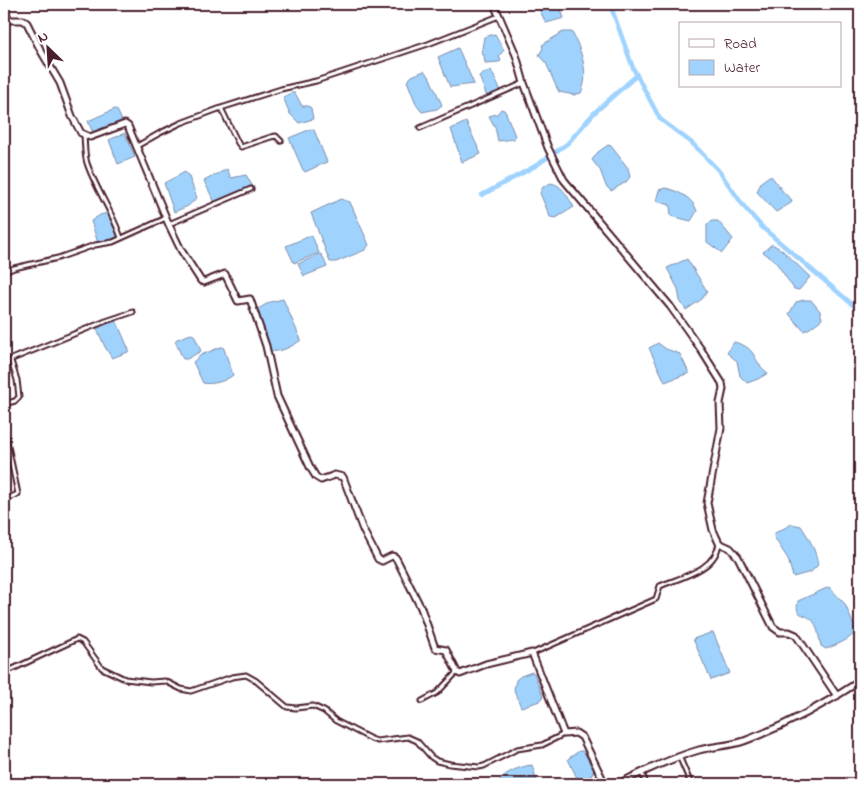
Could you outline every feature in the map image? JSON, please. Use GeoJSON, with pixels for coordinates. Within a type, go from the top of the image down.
{"type":"FeatureCollection","features":[{"type":"Feature","properties":{"kind":"main road"},"geometry":{"type":"LineString","coordinates":[[494,4],[516,55],[524,84],[548,148],[564,180],[670,306],[722,383],[720,435],[707,503],[713,530],[719,544],[730,548],[738,557],[773,626],[780,632],[789,632],[796,635],[838,696]]}},
{"type":"Feature","properties":{"kind":"main road"},"geometry":{"type":"LineString","coordinates":[[4,12],[10,20],[23,20],[27,23],[60,83],[72,116],[84,136],[90,137],[126,124],[181,250],[201,280],[204,282],[225,274],[238,300],[250,299],[266,346],[277,396],[310,467],[316,477],[321,480],[335,475],[343,477],[363,530],[378,559],[382,561],[392,556],[395,557],[421,608],[435,648],[446,650],[457,672],[465,674],[486,664],[532,653],[564,734],[576,733],[582,737],[605,784]]}},
{"type":"Feature","properties":{"kind":"main road"},"geometry":{"type":"LineString","coordinates":[[618,784],[679,756],[701,749],[742,742],[785,724],[838,696],[860,681]]}},
{"type":"Feature","properties":{"kind":"street"},"geometry":{"type":"LineString","coordinates":[[136,146],[181,123],[221,108],[381,60],[499,16]]}},
{"type":"Feature","properties":{"kind":"street"},"geometry":{"type":"LineString","coordinates":[[420,128],[524,84]]}},
{"type":"Feature","properties":{"kind":"street"},"geometry":{"type":"LineString","coordinates":[[221,108],[241,147],[276,136],[281,141]]}},
{"type":"Feature","properties":{"kind":"street"},"geometry":{"type":"LineString","coordinates":[[84,136],[88,166],[111,213],[120,238]]}},
{"type":"Feature","properties":{"kind":"street"},"geometry":{"type":"LineString","coordinates":[[169,224],[251,189]]}},
{"type":"Feature","properties":{"kind":"street"},"geometry":{"type":"LineString","coordinates":[[4,272],[58,258],[95,245],[112,242],[166,218]]}},
{"type":"Feature","properties":{"kind":"street"},"geometry":{"type":"LineString","coordinates":[[4,404],[15,401],[19,397],[11,361],[12,358],[132,312]]}},
{"type":"Feature","properties":{"kind":"street"},"geometry":{"type":"LineString","coordinates":[[4,428],[18,494],[4,500]]}},
{"type":"Feature","properties":{"kind":"street"},"geometry":{"type":"LineString","coordinates":[[532,653],[656,599],[660,586],[704,568],[715,557],[719,544]]}},
{"type":"Feature","properties":{"kind":"street"},"geometry":{"type":"LineString","coordinates":[[4,673],[77,639],[82,642],[102,668],[125,679],[150,682],[166,681],[191,691],[232,676],[246,675],[255,680],[287,707],[313,706],[324,711],[336,721],[377,741],[408,737],[417,742],[431,757],[450,764],[484,766],[517,749],[542,745],[564,734]]}},
{"type":"Feature","properties":{"kind":"street"},"geometry":{"type":"LineString","coordinates":[[422,701],[437,693],[457,672]]}},
{"type":"Feature","properties":{"kind":"street"},"geometry":{"type":"LineString","coordinates":[[679,756],[691,784]]}},
{"type":"Feature","properties":{"kind":"street"},"geometry":{"type":"LineString","coordinates":[[642,772],[646,784]]}},
{"type":"Feature","properties":{"kind":"water"},"geometry":{"type":"Polygon","coordinates":[[[559,4],[564,18],[546,23],[537,5],[559,4]]]}},
{"type":"Feature","properties":{"kind":"water"},"geometry":{"type":"Polygon","coordinates":[[[563,32],[572,32],[583,62],[584,86],[581,93],[574,95],[559,92],[547,65],[539,55],[543,48],[542,45],[563,32]]]}},
{"type":"Feature","properties":{"kind":"water"},"geometry":{"type":"Polygon","coordinates":[[[495,34],[504,50],[499,56],[501,61],[485,63],[484,55],[481,54],[484,37],[495,34]]]}},
{"type":"Feature","properties":{"kind":"water"},"geometry":{"type":"Polygon","coordinates":[[[458,48],[474,84],[450,87],[438,57],[458,48]]]}},
{"type":"Feature","properties":{"kind":"water"},"geometry":{"type":"Polygon","coordinates":[[[491,70],[501,91],[487,97],[479,76],[491,70]]]}},
{"type":"Feature","properties":{"kind":"water"},"geometry":{"type":"Polygon","coordinates":[[[424,71],[429,76],[442,105],[437,109],[422,112],[417,106],[407,81],[412,76],[424,71]]]}},
{"type":"Feature","properties":{"kind":"water"},"geometry":{"type":"Polygon","coordinates":[[[295,93],[302,106],[311,108],[313,119],[299,123],[290,114],[283,97],[295,93]]]}},
{"type":"Feature","properties":{"kind":"water"},"geometry":{"type":"Polygon","coordinates":[[[115,109],[123,123],[94,135],[88,121],[115,109]]]}},
{"type":"Feature","properties":{"kind":"water"},"geometry":{"type":"Polygon","coordinates":[[[501,109],[506,113],[515,136],[514,139],[498,141],[495,127],[489,116],[497,114],[501,109]]]}},
{"type":"Feature","properties":{"kind":"water"},"geometry":{"type":"Polygon","coordinates":[[[466,122],[481,154],[462,162],[451,129],[466,122]]]}},
{"type":"Feature","properties":{"kind":"water"},"geometry":{"type":"Polygon","coordinates":[[[311,129],[314,130],[327,162],[305,172],[289,138],[311,129]]]}},
{"type":"Feature","properties":{"kind":"water"},"geometry":{"type":"Polygon","coordinates":[[[125,133],[135,157],[118,164],[109,140],[125,133]]]}},
{"type":"Feature","properties":{"kind":"water"},"geometry":{"type":"Polygon","coordinates":[[[608,145],[611,146],[628,168],[630,177],[626,182],[611,191],[606,186],[600,170],[592,160],[598,152],[608,145]]]}},
{"type":"Feature","properties":{"kind":"water"},"geometry":{"type":"Polygon","coordinates":[[[227,169],[231,178],[246,175],[253,187],[215,203],[204,181],[227,169]]]}},
{"type":"Feature","properties":{"kind":"water"},"geometry":{"type":"Polygon","coordinates":[[[185,172],[189,177],[197,198],[188,206],[174,212],[164,183],[185,172]]]}},
{"type":"Feature","properties":{"kind":"water"},"geometry":{"type":"Polygon","coordinates":[[[769,176],[792,200],[791,203],[776,212],[757,192],[761,182],[769,176]]]}},
{"type":"Feature","properties":{"kind":"water"},"geometry":{"type":"Polygon","coordinates":[[[551,183],[562,189],[574,207],[556,218],[550,217],[540,193],[543,187],[551,183]]]}},
{"type":"Feature","properties":{"kind":"water"},"geometry":{"type":"Polygon","coordinates":[[[665,188],[680,193],[692,202],[697,211],[691,221],[671,216],[670,205],[656,201],[659,190],[665,188]]]}},
{"type":"Feature","properties":{"kind":"water"},"geometry":{"type":"Polygon","coordinates":[[[341,199],[350,202],[369,245],[365,250],[336,262],[330,262],[311,213],[341,199]]]}},
{"type":"Feature","properties":{"kind":"water"},"geometry":{"type":"Polygon","coordinates":[[[111,214],[119,238],[98,243],[91,221],[100,215],[111,214]]]}},
{"type":"Feature","properties":{"kind":"water"},"geometry":{"type":"Polygon","coordinates":[[[712,221],[718,221],[733,239],[722,253],[707,242],[707,225],[712,221]]]}},
{"type":"Feature","properties":{"kind":"water"},"geometry":{"type":"Polygon","coordinates":[[[312,236],[319,253],[294,263],[286,246],[312,236]]]}},
{"type":"Feature","properties":{"kind":"water"},"geometry":{"type":"Polygon","coordinates":[[[772,244],[782,250],[810,277],[799,290],[794,289],[775,261],[763,252],[772,244]]]}},
{"type":"Feature","properties":{"kind":"water"},"geometry":{"type":"Polygon","coordinates":[[[320,254],[327,267],[304,276],[298,264],[320,254]]]}},
{"type":"Feature","properties":{"kind":"water"},"geometry":{"type":"Polygon","coordinates":[[[687,259],[707,291],[702,299],[686,310],[680,301],[678,289],[667,268],[687,259]]]}},
{"type":"Feature","properties":{"kind":"water"},"geometry":{"type":"Polygon","coordinates":[[[283,299],[301,340],[282,350],[270,351],[258,309],[270,302],[283,299]]]}},
{"type":"Feature","properties":{"kind":"water"},"geometry":{"type":"Polygon","coordinates":[[[811,300],[820,311],[822,319],[804,331],[789,314],[796,302],[811,300]]]}},
{"type":"Feature","properties":{"kind":"water"},"geometry":{"type":"Polygon","coordinates":[[[116,320],[129,350],[112,358],[97,329],[108,322],[116,320]]]}},
{"type":"Feature","properties":{"kind":"water"},"geometry":{"type":"Polygon","coordinates":[[[191,334],[194,335],[201,351],[187,359],[183,359],[175,341],[191,334]]]}},
{"type":"Feature","properties":{"kind":"water"},"geometry":{"type":"Polygon","coordinates":[[[734,342],[751,351],[759,364],[768,373],[747,383],[740,376],[737,361],[727,353],[734,342]]]}},
{"type":"Feature","properties":{"kind":"water"},"geometry":{"type":"Polygon","coordinates":[[[658,343],[666,349],[680,354],[689,373],[665,382],[649,348],[658,343]]]}},
{"type":"Feature","properties":{"kind":"water"},"geometry":{"type":"Polygon","coordinates":[[[221,347],[224,349],[233,375],[219,382],[203,383],[193,362],[201,355],[221,347]]]}},
{"type":"Feature","properties":{"kind":"water"},"geometry":{"type":"Polygon","coordinates":[[[792,524],[801,526],[814,549],[818,565],[811,572],[793,577],[788,559],[774,537],[775,533],[792,524]]]}},
{"type":"Feature","properties":{"kind":"water"},"geometry":{"type":"Polygon","coordinates":[[[829,587],[845,604],[856,631],[847,640],[826,649],[821,646],[815,623],[810,618],[801,614],[797,606],[798,601],[829,587]]]}},
{"type":"Feature","properties":{"kind":"water"},"geometry":{"type":"Polygon","coordinates":[[[713,632],[730,673],[711,680],[693,639],[713,632]]]}},
{"type":"Feature","properties":{"kind":"water"},"geometry":{"type":"Polygon","coordinates":[[[532,672],[543,697],[540,701],[521,707],[514,690],[516,680],[532,672]]]}},
{"type":"Feature","properties":{"kind":"water"},"geometry":{"type":"Polygon","coordinates":[[[579,751],[583,751],[594,770],[591,776],[584,779],[577,778],[568,759],[579,751]]]}},
{"type":"Feature","properties":{"kind":"water"},"geometry":{"type":"Polygon","coordinates":[[[532,765],[538,784],[501,784],[500,780],[506,774],[532,765]]]}},
{"type":"Feature","properties":{"kind":"waterway"},"geometry":{"type":"LineString","coordinates":[[610,4],[633,68],[660,119],[692,143],[719,171],[745,208],[763,228],[860,311]]}},
{"type":"Feature","properties":{"kind":"waterway"},"geometry":{"type":"LineString","coordinates":[[482,195],[537,165],[568,143],[594,113],[637,75]]}}]}
